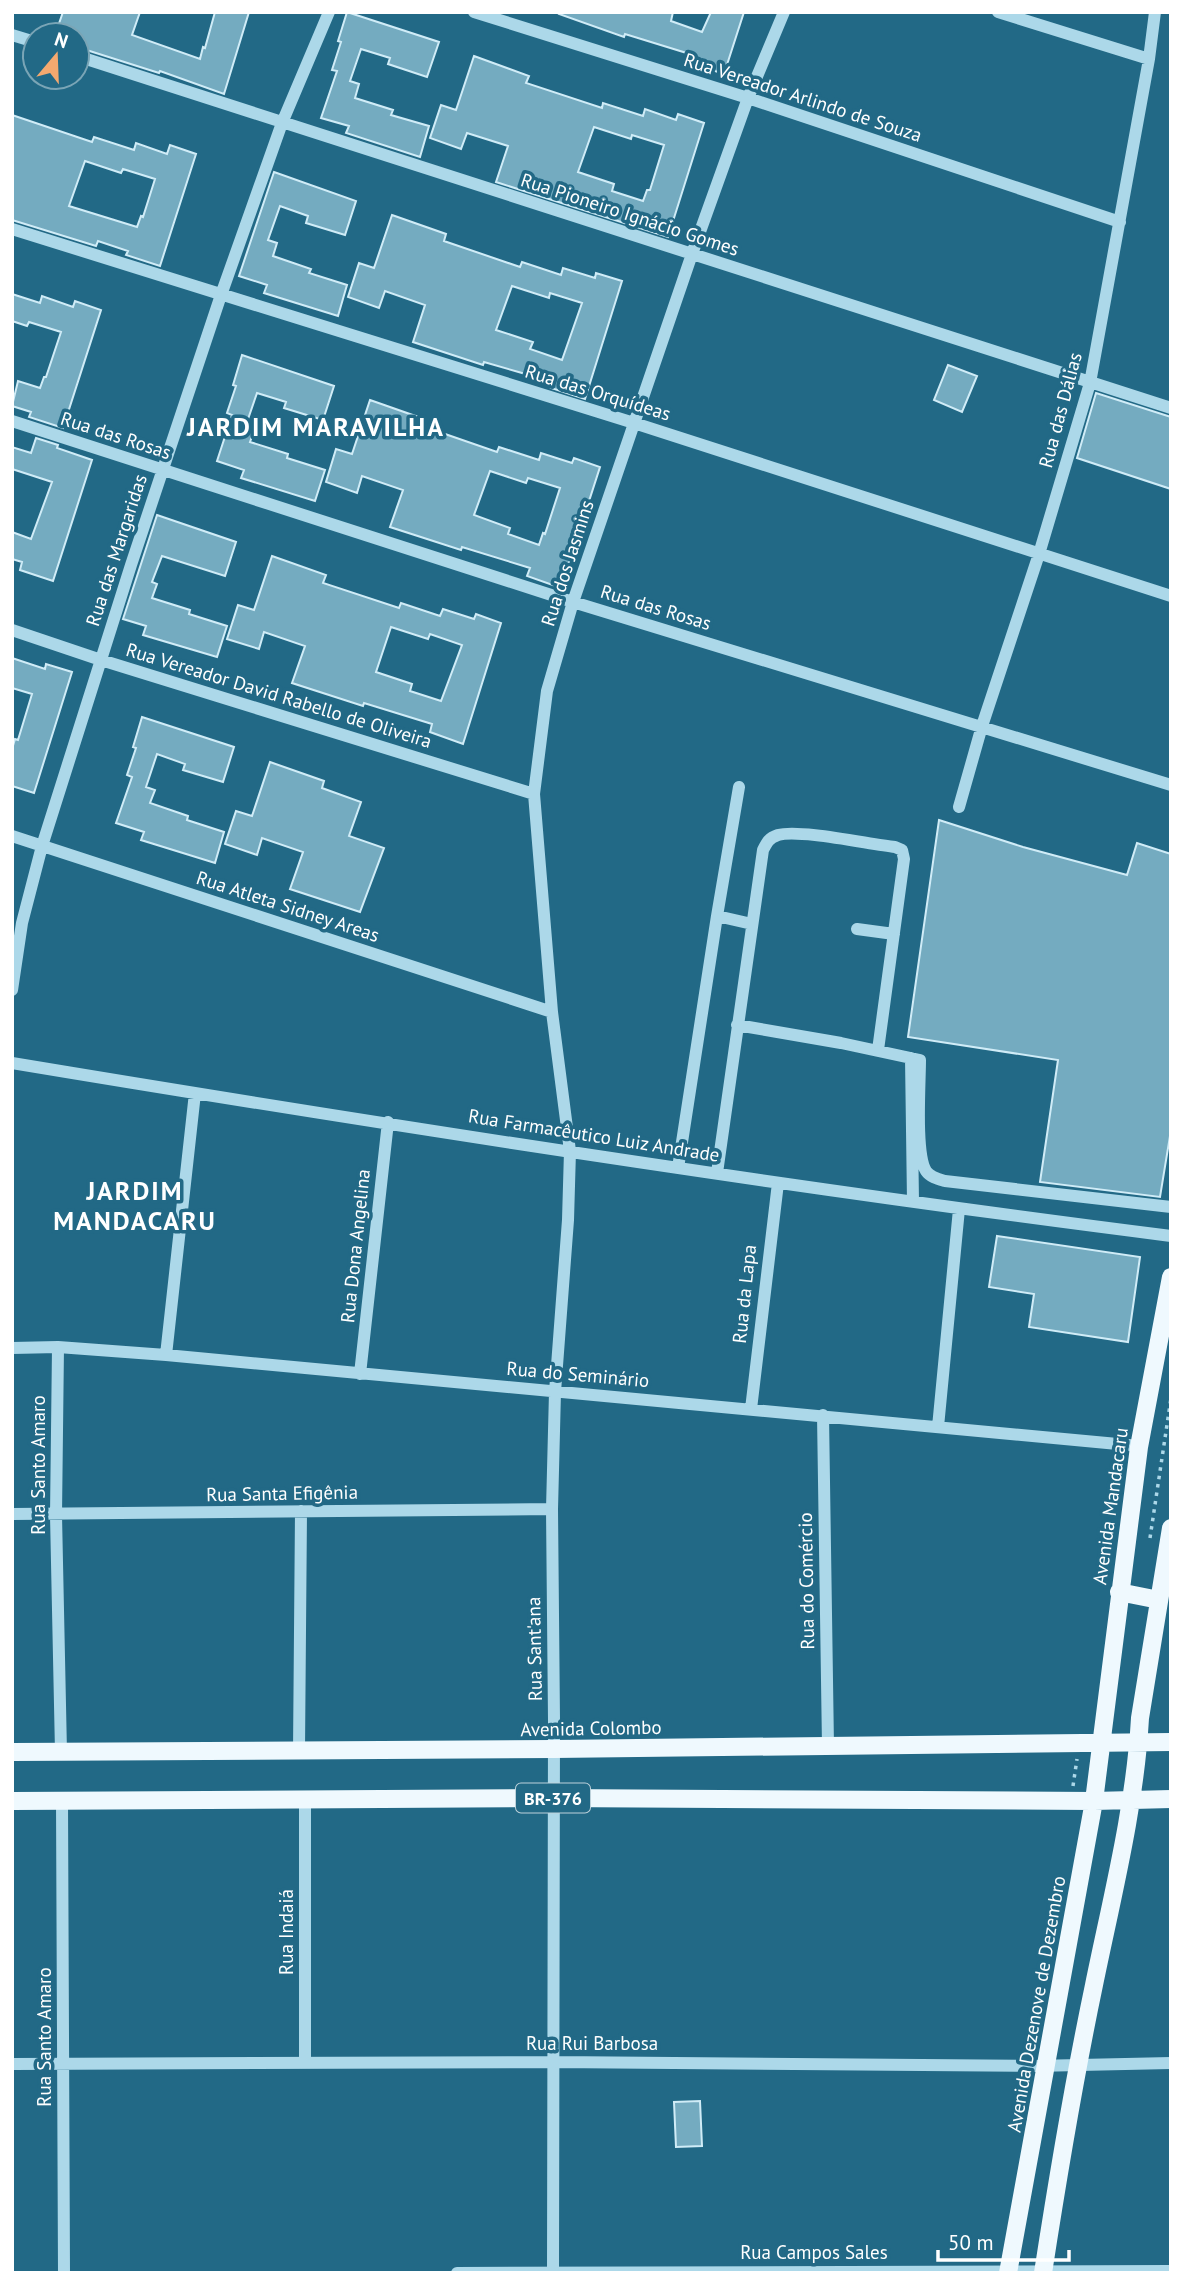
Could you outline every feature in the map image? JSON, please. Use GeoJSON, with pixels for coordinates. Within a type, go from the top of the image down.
{"type":"FeatureCollection","features":[{"type":"Feature","properties":{"kind":"main road","name":"Avenida Mandacaru"},"geometry":{"type":"LineString","coordinates":[[1101,1743],[1139,1446],[1171,1277]]}},
{"type":"Feature","properties":{"kind":"main road"},"geometry":{"type":"LineString","coordinates":[[1043,2272],[1077,2064],[1130,1800],[1140,1718],[1171,1528]]}},
{"type":"Feature","properties":{"kind":"main road"},"geometry":{"type":"LineString","coordinates":[[1119,1592],[1159,1600]]}},
{"type":"Feature","properties":{"kind":"main road","name":"Avenida Colombo"},"geometry":{"type":"LineString","coordinates":[[12,1752],[1171,1742]]}},
{"type":"Feature","properties":{"kind":"main road","name":"Avenida Dezenove de Dezembro"},"geometry":{"type":"LineString","coordinates":[[1008,2272],[1094,1801],[1101,1743]]}},
{"type":"Feature","properties":{"kind":"main road","name":"BR-376"},"geometry":{"type":"LineString","coordinates":[[12,1801],[1171,1799]]}},
{"type":"Feature","properties":{"kind":"street","name":"Rua das Margaridas"},"geometry":{"type":"LineString","coordinates":[[12,990],[22,923],[42,846],[162,471],[282,123],[329,12]]}},
{"type":"Feature","properties":{"kind":"street","name":"Rua Vereador Arlindo de Souza"},"geometry":{"type":"LineString","coordinates":[[474,12],[748,98],[1120,222]]}},
{"type":"Feature","properties":{"kind":"street","name":"Rua dos Jasmins"},"geometry":{"type":"LineString","coordinates":[[570,1152],[552,1012],[534,794],[547,691],[573,602],[692,254],[748,98],[784,12]]}},
{"type":"Feature","properties":{"kind":"street"},"geometry":{"type":"LineString","coordinates":[[998,12],[1149,59]]}},
{"type":"Feature","properties":{"kind":"street","name":"Rua das Dálias"},"geometry":{"type":"LineString","coordinates":[[958,807],[1039,554],[1090,383],[1149,59],[1155,12]]}},
{"type":"Feature","properties":{"kind":"street","name":"Rua Pioneiro Ignácio Gomes"},"geometry":{"type":"LineString","coordinates":[[91,61],[1171,408]]}},
{"type":"Feature","properties":{"kind":"street","name":"Rua das Orquídeas"},"geometry":{"type":"LineString","coordinates":[[12,229],[634,423],[1171,596]]}},
{"type":"Feature","properties":{"kind":"street","name":"Rua das Rosas"},"geometry":{"type":"LineString","coordinates":[[12,421],[573,602],[1171,785]]}},
{"type":"Feature","properties":{"kind":"street","name":"Rua Vereador David Rabello de Oliveira"},"geometry":{"type":"LineString","coordinates":[[12,630],[534,794]]}},
{"type":"Feature","properties":{"kind":"street"},"geometry":{"type":"LineString","coordinates":[[678,1168],[739,787]]}},
{"type":"Feature","properties":{"kind":"street"},"geometry":{"type":"LineString","coordinates":[[717,1173],[763,850],[768,839],[779,834],[799,834],[902,850],[904,859],[878,1050]]}},
{"type":"Feature","properties":{"kind":"street","name":"Rua Atleta Sidney Areas"},"geometry":{"type":"LineString","coordinates":[[12,836],[552,1012]]}},
{"type":"Feature","properties":{"kind":"street"},"geometry":{"type":"LineString","coordinates":[[717,916],[752,924]]}},
{"type":"Feature","properties":{"kind":"street"},"geometry":{"type":"LineString","coordinates":[[857,929],[894,934]]}},
{"type":"Feature","properties":{"kind":"street"},"geometry":{"type":"LineString","coordinates":[[737,1025],[920,1060],[920,1152],[926,1171],[934,1178],[1171,1207]]}},
{"type":"Feature","properties":{"kind":"street"},"geometry":{"type":"LineString","coordinates":[[911,1058],[913,1202]]}},
{"type":"Feature","properties":{"kind":"street","name":"Rua Farmacêutico Luiz Andrade"},"geometry":{"type":"LineString","coordinates":[[12,1063],[570,1152],[960,1209],[1171,1236]]}},
{"type":"Feature","properties":{"kind":"street"},"geometry":{"type":"LineString","coordinates":[[166,1354],[195,1093]]}},
{"type":"Feature","properties":{"kind":"street","name":"Rua Dona Angelina"},"geometry":{"type":"LineString","coordinates":[[360,1374],[388,1122]]}},
{"type":"Feature","properties":{"kind":"street","name":"Rua Sant'ana"},"geometry":{"type":"LineString","coordinates":[[553,2272],[555,1749],[552,1509],[555,1392],[568,1220],[570,1152]]}},
{"type":"Feature","properties":{"kind":"street","name":"Rua da Lapa"},"geometry":{"type":"LineString","coordinates":[[751,1409],[778,1183]]}},
{"type":"Feature","properties":{"kind":"street"},"geometry":{"type":"LineString","coordinates":[[938,1427],[960,1209]]}},
{"type":"Feature","properties":{"kind":"street","name":"Rua do Seminário"},"geometry":{"type":"LineString","coordinates":[[12,1348],[58,1347],[166,1354],[1139,1446]]}},
{"type":"Feature","properties":{"kind":"street","name":"Rua Santo Amaro"},"geometry":{"type":"LineString","coordinates":[[58,1347],[56,1515],[61,1752]]}},
{"type":"Feature","properties":{"kind":"street","name":"Rua do Comércio"},"geometry":{"type":"LineString","coordinates":[[822,1415],[828,1746]]}},
{"type":"Feature","properties":{"kind":"street","name":"Rua Santa Efigênia"},"geometry":{"type":"LineString","coordinates":[[12,1514],[552,1509]]}},
{"type":"Feature","properties":{"kind":"street"},"geometry":{"type":"LineString","coordinates":[[299,1751],[301,1511]]}},
{"type":"Feature","properties":{"kind":"street","name":"Rua Indaiá"},"geometry":{"type":"LineString","coordinates":[[305,1800],[305,2063]]}},
{"type":"Feature","properties":{"kind":"street","name":"Rua Santo Amaro"},"geometry":{"type":"LineString","coordinates":[[62,1801],[64,2273]]}},
{"type":"Feature","properties":{"kind":"street","name":"Rua Rui Barbosa"},"geometry":{"type":"LineString","coordinates":[[12,2064],[554,2062],[1046,2066],[1171,2063]]}},
{"type":"Feature","properties":{"kind":"street","name":"Rua Campos Sales"},"geometry":{"type":"LineString","coordinates":[[457,2273],[1171,2271]]}},
{"type":"Feature","properties":{"kind":"path"},"geometry":{"type":"LineString","coordinates":[[1163,1448],[1171,1398]]}},
{"type":"Feature","properties":{"kind":"building"},"geometry":{"type":"Polygon","coordinates":[[[63,12],[140,12],[132,35],[200,59],[215,12],[249,12],[224,94],[160,71],[159,73],[91,51],[91,21],[60,21],[63,12]]]}},
{"type":"Feature","properties":{"kind":"building"},"geometry":{"type":"Polygon","coordinates":[[[347,12],[439,42],[427,77],[388,64],[390,58],[361,49],[350,81],[359,84],[355,98],[393,110],[391,115],[429,126],[420,157],[346,133],[349,126],[321,118],[337,71],[332,70],[347,12]]]}},
{"type":"Feature","properties":{"kind":"building"},"geometry":{"type":"Polygon","coordinates":[[[673,12],[671,21],[702,32],[711,12],[744,12],[724,74],[691,63],[693,55],[625,34],[624,37],[559,14],[673,12]]]}},
{"type":"Feature","properties":{"kind":"building"},"geometry":{"type":"Polygon","coordinates":[[[474,56],[529,76],[526,83],[602,108],[603,103],[643,116],[645,109],[676,120],[678,114],[704,123],[668,237],[496,182],[508,146],[467,133],[461,149],[430,138],[441,105],[456,110],[474,56]],[[594,127],[578,172],[614,184],[612,191],[643,201],[647,190],[650,190],[664,145],[632,135],[631,139],[594,127]]]}},
{"type":"Feature","properties":{"kind":"building"},"geometry":{"type":"Polygon","coordinates":[[[12,115],[92,142],[94,137],[134,150],[136,143],[167,154],[170,145],[196,154],[160,266],[126,255],[128,251],[98,241],[96,246],[12,220],[12,115]],[[85,161],[69,206],[137,227],[141,216],[143,217],[155,179],[123,169],[121,173],[85,161]]]}},
{"type":"Feature","properties":{"kind":"building"},"geometry":{"type":"Polygon","coordinates":[[[274,172],[356,201],[345,235],[306,223],[308,216],[280,206],[268,240],[277,243],[273,256],[311,269],[309,273],[347,285],[338,316],[264,293],[267,285],[239,276],[274,172]]]}},
{"type":"Feature","properties":{"kind":"building"},"geometry":{"type":"Polygon","coordinates":[[[392,215],[446,234],[444,241],[520,267],[522,262],[561,275],[563,268],[595,278],[596,273],[622,281],[585,399],[551,388],[553,383],[484,362],[483,365],[413,342],[425,305],[385,291],[379,308],[348,297],[359,263],[374,268],[392,215]],[[512,286],[496,330],[533,342],[530,349],[562,360],[582,303],[550,293],[549,298],[512,286]]]}},
{"type":"Feature","properties":{"kind":"building"},"geometry":{"type":"Polygon","coordinates":[[[12,294],[40,303],[42,296],[73,307],[75,301],[101,310],[63,428],[29,417],[31,412],[12,406],[18,381],[40,388],[61,332],[29,322],[27,326],[12,321],[12,294]]]}},
{"type":"Feature","properties":{"kind":"building"},"geometry":{"type":"Polygon","coordinates":[[[242,355],[334,386],[323,420],[284,408],[286,402],[257,393],[246,425],[255,428],[250,442],[325,470],[315,501],[241,478],[244,470],[217,461],[232,415],[227,413],[242,355]]]}},
{"type":"Feature","properties":{"kind":"building"},"geometry":{"type":"Polygon","coordinates":[[[948,365],[977,376],[962,412],[934,400],[948,365]]]}},
{"type":"Feature","properties":{"kind":"building"},"geometry":{"type":"Polygon","coordinates":[[[1096,393],[1171,417],[1171,489],[1077,458],[1096,393]]]}},
{"type":"Feature","properties":{"kind":"building"},"geometry":{"type":"Polygon","coordinates":[[[370,400],[424,419],[422,426],[497,452],[499,447],[539,460],[541,453],[572,463],[574,458],[600,467],[561,588],[527,576],[530,568],[462,547],[461,550],[390,527],[403,490],[362,476],[357,493],[326,482],[336,449],[352,454],[370,400]],[[490,471],[474,515],[510,528],[508,534],[539,545],[560,488],[528,478],[526,483],[490,471]]]}},
{"type":"Feature","properties":{"kind":"building"},"geometry":{"type":"Polygon","coordinates":[[[36,438],[92,460],[53,581],[20,570],[22,562],[12,559],[12,532],[31,539],[52,482],[12,469],[12,447],[31,453],[36,438]]]}},
{"type":"Feature","properties":{"kind":"building"},"geometry":{"type":"Polygon","coordinates":[[[157,515],[236,542],[225,576],[162,556],[152,582],[157,584],[152,598],[227,626],[217,657],[143,635],[146,626],[123,619],[157,515]]]}},
{"type":"Feature","properties":{"kind":"building"},"geometry":{"type":"Polygon","coordinates":[[[272,556],[326,575],[323,583],[399,608],[401,603],[440,616],[443,609],[474,619],[476,614],[501,623],[463,744],[430,732],[432,724],[364,703],[363,706],[292,683],[305,646],[264,632],[259,649],[227,639],[238,605],[254,610],[272,556]],[[391,627],[376,672],[412,684],[410,691],[441,701],[462,645],[430,634],[428,639],[391,627]]]}},
{"type":"Feature","properties":{"kind":"building"},"geometry":{"type":"Polygon","coordinates":[[[12,658],[45,669],[46,664],[72,672],[34,793],[12,786],[12,749],[15,739],[18,740],[32,694],[12,688],[12,658]]]}},
{"type":"Feature","properties":{"kind":"building"},"geometry":{"type":"Polygon","coordinates":[[[142,717],[234,747],[223,782],[183,770],[185,764],[157,754],[146,787],[155,790],[150,803],[188,816],[187,820],[224,832],[215,863],[141,840],[144,832],[116,823],[132,777],[127,775],[142,717]]]}},
{"type":"Feature","properties":{"kind":"building"},"geometry":{"type":"Polygon","coordinates":[[[270,762],[324,781],[322,788],[361,802],[349,836],[384,848],[360,912],[290,889],[303,852],[262,838],[257,855],[225,844],[236,811],[252,816],[270,762]]]}},
{"type":"Feature","properties":{"kind":"building"},"geometry":{"type":"Polygon","coordinates":[[[939,820],[1023,847],[1127,875],[1137,843],[1171,854],[1171,1130],[1160,1197],[1040,1182],[1058,1060],[908,1037],[939,820]]]}},
{"type":"Feature","properties":{"kind":"building"},"geometry":{"type":"Polygon","coordinates":[[[997,1236],[1140,1257],[1128,1342],[1029,1327],[1034,1294],[989,1287],[997,1236]]]}},
{"type":"Feature","properties":{"kind":"building"},"geometry":{"type":"Polygon","coordinates":[[[700,2101],[702,2146],[676,2147],[674,2102],[700,2101]]]}},
{"type":"Feature","properties":{"kind":"district","name":"JARDIM MARAVILHA"},"geometry":{"type":"Point","coordinates":[316,426]}},
{"type":"Feature","properties":{"kind":"district","name":"JARDIM MANDACARU"},"geometry":{"type":"Point","coordinates":[135,1205]}}]}
